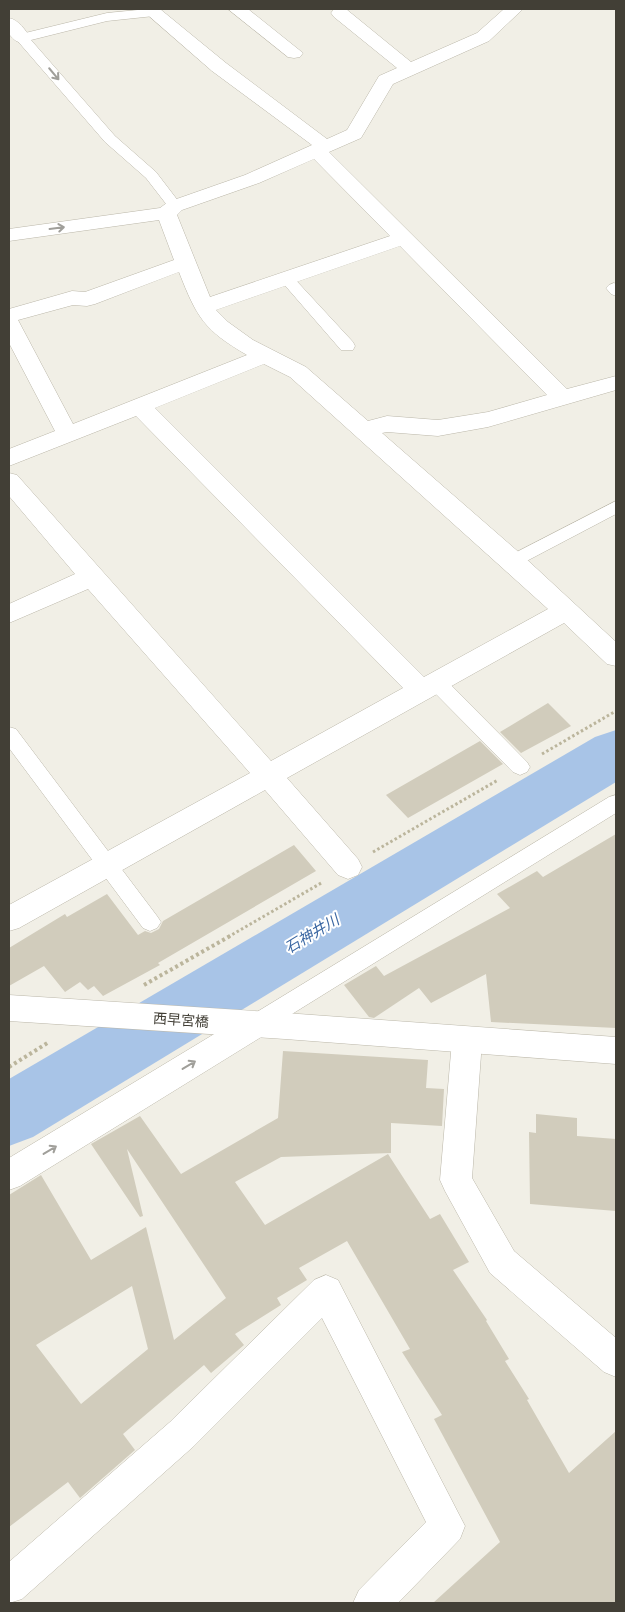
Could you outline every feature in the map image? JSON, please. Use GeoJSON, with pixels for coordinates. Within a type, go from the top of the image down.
{"type":"FeatureCollection","features":[{"type":"Feature","properties":{"kind":"street"},"geometry":{"type":"LineString","coordinates":[[237,9],[294,54]]}},
{"type":"Feature","properties":{"kind":"street"},"geometry":{"type":"LineString","coordinates":[[9,235],[171,210],[252,178],[354,134],[386,80],[483,37],[514,9]]}},
{"type":"Feature","properties":{"kind":"street"},"geometry":{"type":"LineString","coordinates":[[152,10],[219,67],[321,148],[404,238],[564,399]]}},
{"type":"Feature","properties":{"kind":"street"},"geometry":{"type":"LineString","coordinates":[[340,13],[410,70]]}},
{"type":"Feature","properties":{"kind":"street"},"geometry":{"type":"LineString","coordinates":[[171,210],[185,263],[209,319],[265,356],[298,372],[513,562],[616,657]]}},
{"type":"Feature","properties":{"kind":"street"},"geometry":{"type":"LineString","coordinates":[[203,307],[404,238]]}},
{"type":"Feature","properties":{"kind":"street"},"geometry":{"type":"LineString","coordinates":[[9,316],[72,298],[87,299],[185,263]]}},
{"type":"Feature","properties":{"kind":"street"},"geometry":{"type":"LineString","coordinates":[[9,323],[68,435]]}},
{"type":"Feature","properties":{"kind":"street"},"geometry":{"type":"LineString","coordinates":[[9,458],[265,356]]}},
{"type":"Feature","properties":{"kind":"street"},"geometry":{"type":"LineString","coordinates":[[363,430],[387,424],[438,428],[488,419],[616,383]]}},
{"type":"Feature","properties":{"kind":"street"},"geometry":{"type":"LineString","coordinates":[[140,407],[429,686]]}},
{"type":"Feature","properties":{"kind":"street"},"geometry":{"type":"LineString","coordinates":[[9,481],[91,577],[269,775],[348,867]]}},
{"type":"Feature","properties":{"kind":"street"},"geometry":{"type":"LineString","coordinates":[[9,614],[91,577]]}},
{"type":"Feature","properties":{"kind":"street"},"geometry":{"type":"LineString","coordinates":[[9,919],[565,611]]}},
{"type":"Feature","properties":{"kind":"street","name":"西早宮橋"},"geometry":{"type":"LineString","coordinates":[[9,1008],[286,1026],[616,1051]]}},
{"type":"Feature","properties":{"kind":"street"},"geometry":{"type":"LineString","coordinates":[[9,1175],[254,1025]]}},
{"type":"Feature","properties":{"kind":"street"},"geometry":{"type":"LineString","coordinates":[[467,1040],[456,1180],[502,1262],[616,1360]]}},
{"type":"Feature","properties":{"kind":"street"},"geometry":{"type":"LineString","coordinates":[[9,1586],[182,1434],[326,1291],[447,1526],[372,1603]]}},
{"type":"Feature","properties":{"kind":"lane"},"geometry":{"type":"LineString","coordinates":[[14,32],[152,10]]}},
{"type":"Feature","properties":{"kind":"lane"},"geometry":{"type":"LineString","coordinates":[[14,32],[110,139],[151,175],[171,210]]}},
{"type":"Feature","properties":{"kind":"lane"},"geometry":{"type":"LineString","coordinates":[[287,279],[347,346]]}},
{"type":"Feature","properties":{"kind":"lane"},"geometry":{"type":"LineString","coordinates":[[513,562],[616,507]]}},
{"type":"Feature","properties":{"kind":"lane"},"geometry":{"type":"LineString","coordinates":[[429,686],[520,767]]}},
{"type":"Feature","properties":{"kind":"lane"},"geometry":{"type":"LineString","coordinates":[[9,734],[150,922]]}},
{"type":"Feature","properties":{"kind":"lane"},"geometry":{"type":"LineString","coordinates":[[254,1025],[616,803]]}},
{"type":"Feature","properties":{"kind":"path"},"geometry":{"type":"LineString","coordinates":[[9,1067],[101,1015],[348,867],[616,711]]}},
{"type":"Feature","properties":{"kind":"building"},"geometry":{"type":"Polygon","coordinates":[[[548,703],[571,726],[521,753],[500,732],[548,703]]]}},
{"type":"Feature","properties":{"kind":"building"},"geometry":{"type":"Polygon","coordinates":[[[480,741],[503,764],[408,818],[386,795],[480,741]]]}},
{"type":"Feature","properties":{"kind":"building"},"geometry":{"type":"Polygon","coordinates":[[[616,834],[616,1028],[491,1022],[486,974],[431,1003],[419,988],[374,1018],[369,1017],[344,985],[376,966],[384,976],[510,908],[497,894],[537,871],[543,877],[616,834]]]}},
{"type":"Feature","properties":{"kind":"building"},"geometry":{"type":"Polygon","coordinates":[[[294,845],[316,871],[158,963],[160,965],[103,996],[94,986],[88,990],[80,982],[65,992],[44,966],[9,986],[9,948],[65,914],[67,917],[107,894],[138,935],[145,931],[151,933],[159,929],[163,921],[294,845]]]}},
{"type":"Feature","properties":{"kind":"building"},"geometry":{"type":"Polygon","coordinates":[[[283,1051],[428,1060],[426,1088],[444,1089],[442,1126],[391,1123],[391,1153],[281,1157],[235,1182],[265,1225],[388,1154],[430,1219],[440,1214],[469,1262],[453,1270],[487,1320],[509,1359],[505,1361],[529,1399],[527,1400],[569,1473],[616,1431],[616,1603],[433,1603],[500,1542],[434,1419],[442,1415],[402,1352],[410,1349],[347,1241],[299,1268],[307,1280],[277,1298],[281,1305],[235,1334],[244,1345],[211,1373],[204,1365],[123,1434],[135,1450],[80,1498],[68,1482],[9,1527],[9,1195],[41,1175],[91,1260],[146,1227],[174,1340],[226,1298],[127,1149],[143,1216],[140,1217],[91,1144],[140,1116],[181,1174],[278,1118],[283,1051]],[[132,1286],[36,1345],[81,1404],[148,1349],[132,1286]]]}},
{"type":"Feature","properties":{"kind":"building"},"geometry":{"type":"Polygon","coordinates":[[[536,1114],[577,1118],[577,1136],[616,1139],[616,1211],[530,1204],[529,1132],[536,1133],[536,1114]]]}},
{"type":"Feature","properties":{"kind":"waterway","name":"石神井川"},"geometry":{"type":"LineString","coordinates":[[9,1115],[616,753]]}}]}
